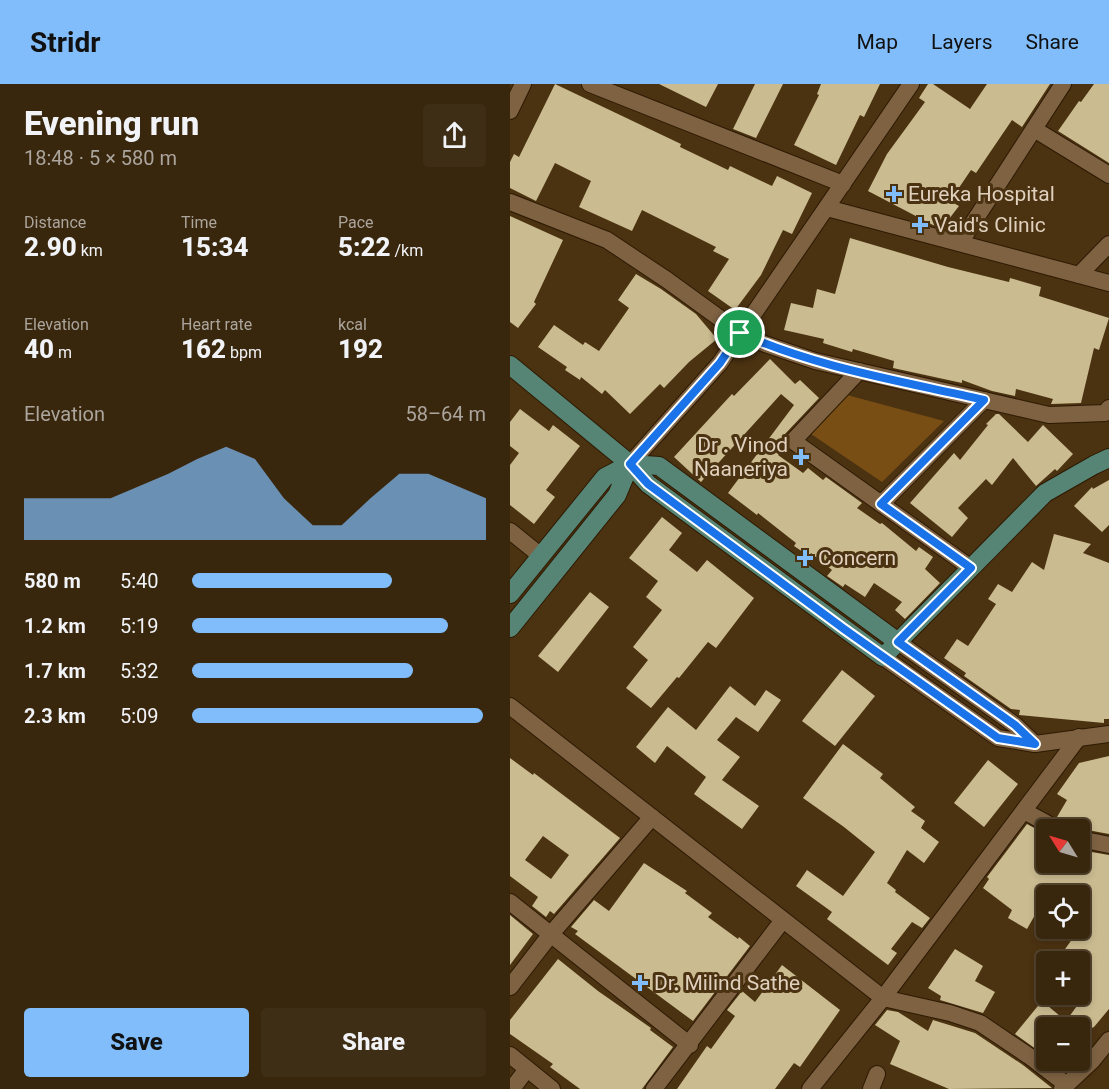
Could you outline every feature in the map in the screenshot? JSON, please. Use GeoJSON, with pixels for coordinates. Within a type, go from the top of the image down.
{"type":"FeatureCollection","features":[{"type":"Feature","properties":{"kind":"main road"},"geometry":{"type":"LineString","coordinates":[[510,365],[630,464],[648,484],[884,657],[1045,494],[1109,458]]}},
{"type":"Feature","properties":{"kind":"main road"},"geometry":{"type":"LineString","coordinates":[[510,628],[617,495],[630,464]]}},
{"type":"Feature","properties":{"kind":"main road"},"geometry":{"type":"LineString","coordinates":[[510,594],[605,477],[630,464],[659,466],[898,642]]}},
{"type":"Feature","properties":{"kind":"street"},"geometry":{"type":"LineString","coordinates":[[510,111],[523,84]]}},
{"type":"Feature","properties":{"kind":"street"},"geometry":{"type":"LineString","coordinates":[[590,84],[843,184]]}},
{"type":"Feature","properties":{"kind":"street"},"geometry":{"type":"LineString","coordinates":[[630,464],[720,363],[911,84]]}},
{"type":"Feature","properties":{"kind":"street"},"geometry":{"type":"LineString","coordinates":[[960,243],[1063,84]]}},
{"type":"Feature","properties":{"kind":"street"},"geometry":{"type":"LineString","coordinates":[[1034,129],[1109,175]]}},
{"type":"Feature","properties":{"kind":"street"},"geometry":{"type":"LineString","coordinates":[[510,202],[607,240],[668,280],[740,333],[765,344],[815,361],[1049,415],[1105,412],[1109,408]]}},
{"type":"Feature","properties":{"kind":"street"},"geometry":{"type":"LineString","coordinates":[[827,208],[1109,283]]}},
{"type":"Feature","properties":{"kind":"street"},"geometry":{"type":"LineString","coordinates":[[1079,275],[1109,244]]}},
{"type":"Feature","properties":{"kind":"street"},"geometry":{"type":"LineString","coordinates":[[859,371],[793,441],[971,568]]}},
{"type":"Feature","properties":{"kind":"street"},"geometry":{"type":"LineString","coordinates":[[881,504],[984,400]]}},
{"type":"Feature","properties":{"kind":"street"},"geometry":{"type":"LineString","coordinates":[[510,531],[541,556]]}},
{"type":"Feature","properties":{"kind":"street"},"geometry":{"type":"LineString","coordinates":[[898,642],[1015,725],[1035,744]]}},
{"type":"Feature","properties":{"kind":"street"},"geometry":{"type":"LineString","coordinates":[[884,657],[998,738],[1035,744],[1109,734]]}},
{"type":"Feature","properties":{"kind":"street"},"geometry":{"type":"LineString","coordinates":[[510,706],[883,998],[950,1013],[980,1023],[1029,1056],[1064,1087],[1101,1061],[1109,1040]]}},
{"type":"Feature","properties":{"kind":"street"},"geometry":{"type":"LineString","coordinates":[[810,1089],[883,998],[1079,737]]}},
{"type":"Feature","properties":{"kind":"street"},"geometry":{"type":"LineString","coordinates":[[1024,811],[1039,819]]}},
{"type":"Feature","properties":{"kind":"street"},"geometry":{"type":"LineString","coordinates":[[510,987],[551,934],[652,817]]}},
{"type":"Feature","properties":{"kind":"street"},"geometry":{"type":"LineString","coordinates":[[1090,841],[1109,845]]}},
{"type":"Feature","properties":{"kind":"street"},"geometry":{"type":"LineString","coordinates":[[510,902],[690,1045]]}},
{"type":"Feature","properties":{"kind":"street"},"geometry":{"type":"LineString","coordinates":[[654,1089],[690,1045],[783,920]]}},
{"type":"Feature","properties":{"kind":"street"},"geometry":{"type":"LineString","coordinates":[[510,1055],[552,1089]]}},
{"type":"Feature","properties":{"kind":"street"},"geometry":{"type":"LineString","coordinates":[[512,1089],[527,1069]]}},
{"type":"Feature","properties":{"kind":"shaded area"},"geometry":{"type":"Polygon","coordinates":[[[847,395],[944,421],[882,482],[811,434],[847,395]]]}},
{"type":"Feature","properties":{"kind":"building"},"geometry":{"type":"Polygon","coordinates":[[[555,84],[681,144],[680,147],[728,170],[730,166],[772,186],[777,176],[812,193],[792,234],[783,230],[761,275],[735,310],[708,291],[729,259],[713,251],[716,247],[642,210],[632,231],[579,207],[591,181],[555,163],[536,201],[510,188],[510,162],[514,154],[519,157],[555,84]]]}},
{"type":"Feature","properties":{"kind":"building"},"geometry":{"type":"Polygon","coordinates":[[[659,84],[718,84],[706,107],[659,84]]]}},
{"type":"Feature","properties":{"kind":"building"},"geometry":{"type":"Polygon","coordinates":[[[755,84],[783,84],[756,138],[733,129],[755,84]]]}},
{"type":"Feature","properties":{"kind":"building"},"geometry":{"type":"Polygon","coordinates":[[[821,84],[880,84],[864,117],[860,115],[836,165],[794,145],[819,95],[817,94],[821,84]]]}},
{"type":"Feature","properties":{"kind":"building"},"geometry":{"type":"Polygon","coordinates":[[[928,84],[933,84],[970,109],[987,84],[1050,84],[1022,127],[1012,120],[976,173],[971,170],[950,201],[959,206],[942,228],[868,191],[887,154],[925,102],[919,98],[928,84]]]}},
{"type":"Feature","properties":{"kind":"building"},"geometry":{"type":"Polygon","coordinates":[[[1094,84],[1109,84],[1109,163],[1058,131],[1094,84]]]}},
{"type":"Feature","properties":{"kind":"building"},"geometry":{"type":"Polygon","coordinates":[[[510,216],[563,240],[534,302],[536,304],[518,328],[510,322],[510,216]]]}},
{"type":"Feature","properties":{"kind":"building"},"geometry":{"type":"Polygon","coordinates":[[[850,238],[948,267],[1009,282],[1010,278],[1041,287],[1039,296],[1109,318],[1099,350],[1094,348],[1081,403],[1051,404],[1053,399],[1016,389],[1015,396],[992,391],[962,380],[962,383],[893,368],[894,361],[853,349],[852,352],[823,343],[824,339],[784,330],[791,303],[813,308],[817,289],[835,294],[850,238]]]}},
{"type":"Feature","properties":{"kind":"building"},"geometry":{"type":"Polygon","coordinates":[[[636,274],[696,314],[717,339],[689,362],[664,388],[660,384],[630,414],[605,390],[602,394],[581,377],[580,380],[565,370],[567,367],[538,347],[554,325],[583,345],[585,342],[599,351],[629,308],[618,300],[636,274]]]}},
{"type":"Feature","properties":{"kind":"building"},"geometry":{"type":"Polygon","coordinates":[[[770,359],[795,384],[800,380],[819,398],[785,434],[783,440],[785,447],[778,455],[803,473],[808,468],[823,480],[826,477],[862,503],[857,508],[880,524],[882,523],[916,551],[919,547],[933,557],[925,569],[940,583],[905,619],[895,610],[902,602],[874,583],[865,597],[845,584],[843,587],[827,576],[832,570],[811,553],[809,556],[794,546],[796,543],[728,493],[794,405],[781,394],[701,482],[674,457],[732,394],[734,396],[770,359]]]}},
{"type":"Feature","properties":{"kind":"building"},"geometry":{"type":"Polygon","coordinates":[[[520,409],[549,431],[553,425],[580,446],[546,490],[555,497],[534,524],[510,505],[510,465],[519,453],[510,446],[510,422],[520,409]]]}},
{"type":"Feature","properties":{"kind":"building"},"geometry":{"type":"Polygon","coordinates":[[[996,414],[999,414],[1028,442],[1043,425],[1073,454],[1057,471],[1055,469],[1036,486],[1013,458],[992,485],[986,479],[958,508],[968,518],[952,537],[910,503],[954,453],[960,460],[996,414]]]}},
{"type":"Feature","properties":{"kind":"building"},"geometry":{"type":"Polygon","coordinates":[[[1109,480],[1109,525],[1102,532],[1074,506],[1092,487],[1093,489],[1109,480]]]}},
{"type":"Feature","properties":{"kind":"building"},"geometry":{"type":"Polygon","coordinates":[[[662,517],[682,533],[669,550],[697,572],[707,560],[754,598],[716,648],[708,642],[651,708],[626,688],[648,660],[633,647],[662,610],[646,597],[658,581],[629,558],[662,517]]]}},
{"type":"Feature","properties":{"kind":"building"},"geometry":{"type":"Polygon","coordinates":[[[1054,534],[1091,544],[1083,553],[1109,563],[1109,719],[1104,719],[1104,723],[1019,715],[1020,710],[1011,709],[964,676],[966,673],[944,658],[957,639],[968,646],[996,604],[988,599],[998,584],[1012,592],[1032,562],[1044,570],[1054,534]]]}},
{"type":"Feature","properties":{"kind":"building"},"geometry":{"type":"Polygon","coordinates":[[[590,592],[609,607],[558,672],[538,656],[590,592]]]}},
{"type":"Feature","properties":{"kind":"building"},"geometry":{"type":"Polygon","coordinates":[[[842,670],[875,696],[835,746],[802,721],[842,670]]]}},
{"type":"Feature","properties":{"kind":"building"},"geometry":{"type":"Polygon","coordinates":[[[730,686],[755,706],[766,690],[781,700],[758,732],[736,717],[717,740],[740,757],[722,780],[759,806],[742,829],[694,794],[706,777],[667,746],[655,763],[636,747],[668,707],[696,730],[730,686]]]}},
{"type":"Feature","properties":{"kind":"building"},"geometry":{"type":"Polygon","coordinates":[[[843,744],[883,774],[880,778],[915,807],[911,811],[925,821],[921,828],[939,842],[924,863],[907,850],[887,883],[896,890],[895,892],[930,918],[922,928],[912,922],[891,949],[897,953],[888,965],[827,919],[832,912],[796,886],[807,870],[843,896],[875,852],[803,798],[843,744]]]}},
{"type":"Feature","properties":{"kind":"building"},"geometry":{"type":"Polygon","coordinates":[[[1109,756],[1109,834],[1090,830],[1090,819],[1060,819],[1057,817],[1067,800],[1057,794],[1079,763],[1109,756]]]}},
{"type":"Feature","properties":{"kind":"building"},"geometry":{"type":"Polygon","coordinates":[[[510,758],[533,775],[534,773],[620,838],[554,914],[550,911],[546,917],[532,906],[538,897],[510,876],[510,758]],[[543,836],[525,860],[551,879],[569,855],[543,836]]]}},
{"type":"Feature","properties":{"kind":"building"},"geometry":{"type":"Polygon","coordinates":[[[988,760],[1018,784],[984,827],[954,803],[988,760]]]}},
{"type":"Feature","properties":{"kind":"building"},"geometry":{"type":"Polygon","coordinates":[[[1027,824],[1036,829],[1036,873],[1090,873],[1090,852],[1109,855],[1109,1009],[1094,1027],[1090,1029],[1090,1017],[1069,1017],[1078,1005],[1090,1005],[1090,951],[1064,951],[1072,939],[1090,939],[1090,885],[1036,885],[1036,916],[1027,929],[1008,918],[1012,910],[983,888],[989,879],[987,877],[1027,824]]]}},
{"type":"Feature","properties":{"kind":"building"},"geometry":{"type":"Polygon","coordinates":[[[644,863],[687,891],[685,893],[712,913],[708,917],[750,946],[693,1021],[575,934],[578,931],[571,927],[594,900],[609,911],[644,863]]]}},
{"type":"Feature","properties":{"kind":"building"},"geometry":{"type":"Polygon","coordinates":[[[510,915],[533,934],[510,965],[510,915]]]}},
{"type":"Feature","properties":{"kind":"building"},"geometry":{"type":"Polygon","coordinates":[[[955,949],[983,966],[975,981],[995,992],[983,1013],[940,1000],[941,996],[928,988],[955,949]]]}},
{"type":"Feature","properties":{"kind":"building"},"geometry":{"type":"Polygon","coordinates":[[[558,959],[673,1047],[642,1089],[580,1089],[550,1067],[553,1064],[510,1034],[510,1020],[558,959]]]}},
{"type":"Feature","properties":{"kind":"building"},"geometry":{"type":"Polygon","coordinates":[[[782,965],[840,1010],[800,1067],[794,1063],[775,1089],[677,1089],[707,1046],[711,1049],[735,1016],[727,1010],[742,991],[755,1002],[782,965]]]}},
{"type":"Feature","properties":{"kind":"building"},"geometry":{"type":"Polygon","coordinates":[[[1039,1005],[1047,1005],[1061,1017],[1036,1017],[1036,1049],[1015,1034],[1039,1005]]]}},
{"type":"Feature","properties":{"kind":"building"},"geometry":{"type":"Polygon","coordinates":[[[887,1010],[898,1012],[928,1031],[933,1020],[975,1033],[1023,1065],[1052,1088],[949,1089],[890,1064],[900,1041],[875,1025],[887,1010]]]}},
{"type":"Feature","properties":{"kind":"place","name":"Eureka Hospital"},"geometry":{"type":"Point","coordinates":[894,194]}},
{"type":"Feature","properties":{"kind":"place","name":"Vaid's Clinic"},"geometry":{"type":"Point","coordinates":[920,225]}},
{"type":"Feature","properties":{"kind":"place","name":"Dr . Vinod Naaneriya"},"geometry":{"type":"Point","coordinates":[801,457]}},
{"type":"Feature","properties":{"kind":"place","name":"Concern"},"geometry":{"type":"Point","coordinates":[805,558]}},
{"type":"Feature","properties":{"kind":"place","name":"Dr. Milind Sathe"},"geometry":{"type":"Point","coordinates":[640,983]}},
{"type":"Feature","properties":{"kind":"route"},"geometry":{"type":"LineString","coordinates":[[740,333],[815,361],[984,400],[881,504],[971,568],[898,642],[1015,725],[1035,744],[998,738],[844,629],[648,484],[630,464],[720,363],[740,333]]}}]}
